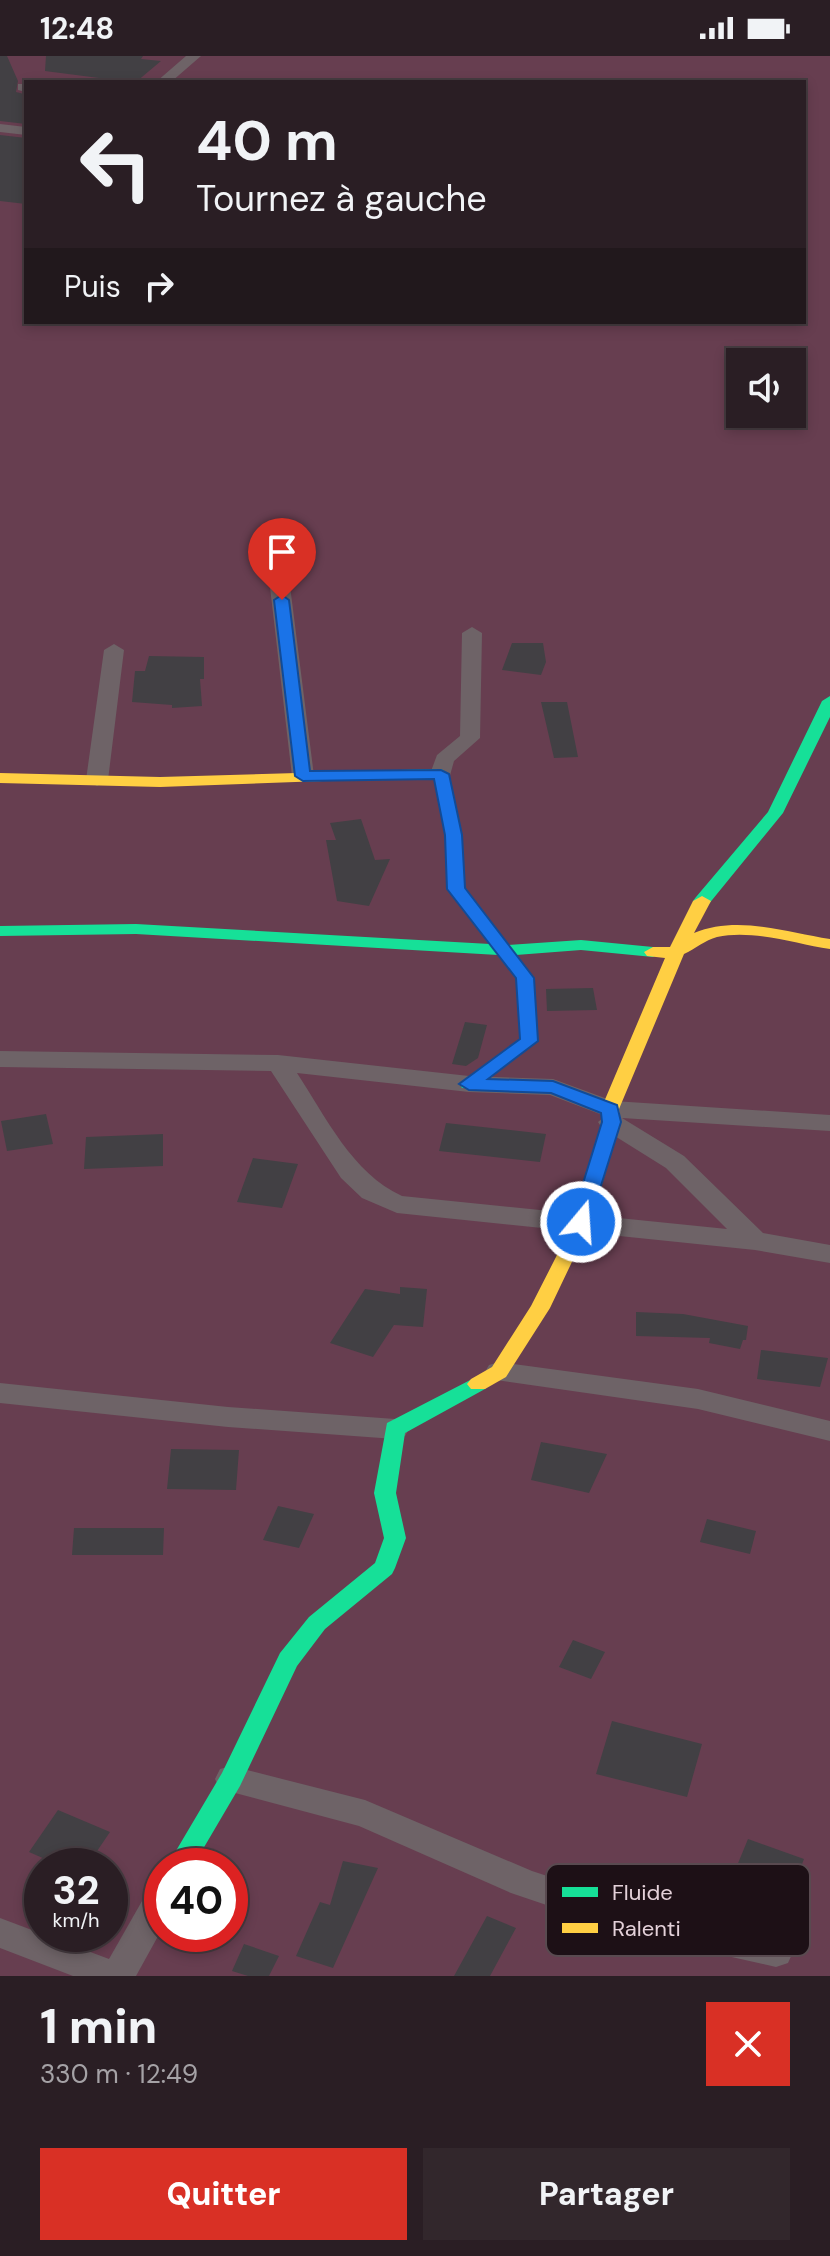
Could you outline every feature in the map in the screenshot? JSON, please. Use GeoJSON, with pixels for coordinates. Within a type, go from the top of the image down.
{"type":"FeatureCollection","features":[{"type":"Feature","properties":{"kind":"street"},"geometry":{"type":"LineString","coordinates":[[165,80],[194,56]]}},
{"type":"Feature","properties":{"kind":"street"},"geometry":{"type":"LineString","coordinates":[[0,128],[24,131]]}},
{"type":"Feature","properties":{"kind":"street"},"geometry":{"type":"LineString","coordinates":[[278,570],[303,776]]}},
{"type":"Feature","properties":{"kind":"street"},"geometry":{"type":"LineString","coordinates":[[469,1084],[529,1041],[525,978],[456,889],[453,835],[441,774],[444,759],[470,738],[472,633]]}},
{"type":"Feature","properties":{"kind":"street"},"geometry":{"type":"LineString","coordinates":[[97,780],[114,650]]}},
{"type":"Feature","properties":{"kind":"street"},"geometry":{"type":"LineString","coordinates":[[0,1393],[228,1417],[395,1429],[499,1372],[540,1308],[581,1222],[611,1116],[675,954],[706,894],[775,813],[830,701]]}},
{"type":"Feature","properties":{"kind":"street"},"geometry":{"type":"LineString","coordinates":[[0,778],[160,782],[441,774]]}},
{"type":"Feature","properties":{"kind":"street"},"geometry":{"type":"LineString","coordinates":[[0,931],[136,929],[230,932],[505,950],[581,945],[675,954],[711,933],[742,932],[830,944]]}},
{"type":"Feature","properties":{"kind":"street"},"geometry":{"type":"LineString","coordinates":[[0,1059],[278,1063],[469,1084],[553,1087],[611,1116],[675,1162],[755,1241]]}},
{"type":"Feature","properties":{"kind":"street"},"geometry":{"type":"LineString","coordinates":[[278,1063],[350,1172],[371,1192],[397,1204],[755,1241],[830,1254]]}},
{"type":"Feature","properties":{"kind":"street"},"geometry":{"type":"LineString","coordinates":[[611,1116],[830,1123]]}},
{"type":"Feature","properties":{"kind":"street"},"geometry":{"type":"LineString","coordinates":[[499,1372],[698,1399],[830,1431]]}},
{"type":"Feature","properties":{"kind":"street"},"geometry":{"type":"LineString","coordinates":[[191,1848],[231,1779],[288,1660],[317,1623],[384,1568],[395,1538],[385,1493],[395,1429]]}},
{"type":"Feature","properties":{"kind":"street"},"geometry":{"type":"LineString","coordinates":[[231,1779],[365,1814],[546,1891]]}},
{"type":"Feature","properties":{"kind":"street"},"geometry":{"type":"LineString","coordinates":[[0,1933],[116,1976],[144,1928]]}},
{"type":"Feature","properties":{"kind":"shaded area"},"geometry":{"type":"Polygon","coordinates":[[[0,56],[830,56],[830,1976],[0,1976],[0,56]]]}},
{"type":"Feature","properties":{"kind":"building"},"geometry":{"type":"Polygon","coordinates":[[[0,56],[7,56],[18,81],[16,92],[24,94],[24,124],[0,121],[0,56]]]}},
{"type":"Feature","properties":{"kind":"building"},"geometry":{"type":"Polygon","coordinates":[[[46,56],[143,56],[141,59],[161,61],[138,80],[45,71],[46,56]]]}},
{"type":"Feature","properties":{"kind":"building"},"geometry":{"type":"Polygon","coordinates":[[[0,135],[24,138],[24,204],[0,201],[0,135]]]}},
{"type":"Feature","properties":{"kind":"building"},"geometry":{"type":"Polygon","coordinates":[[[512,643],[543,643],[546,662],[541,675],[502,670],[512,643]]]}},
{"type":"Feature","properties":{"kind":"building"},"geometry":{"type":"Polygon","coordinates":[[[149,656],[204,657],[204,679],[200,679],[202,706],[172,708],[172,705],[132,702],[135,671],[145,671],[149,656]]]}},
{"type":"Feature","properties":{"kind":"building"},"geometry":{"type":"Polygon","coordinates":[[[541,702],[567,702],[578,757],[554,758],[541,702]]]}},
{"type":"Feature","properties":{"kind":"building"},"geometry":{"type":"Polygon","coordinates":[[[361,819],[375,860],[390,859],[369,906],[337,901],[326,840],[336,840],[330,823],[361,819]]]}},
{"type":"Feature","properties":{"kind":"building"},"geometry":{"type":"Polygon","coordinates":[[[593,988],[597,1010],[547,1011],[546,989],[593,988]]]}},
{"type":"Feature","properties":{"kind":"building"},"geometry":{"type":"Polygon","coordinates":[[[465,1022],[487,1025],[478,1058],[466,1066],[452,1064],[465,1022]]]}},
{"type":"Feature","properties":{"kind":"building"},"geometry":{"type":"Polygon","coordinates":[[[46,1114],[53,1144],[7,1151],[1,1121],[46,1114]]]}},
{"type":"Feature","properties":{"kind":"building"},"geometry":{"type":"Polygon","coordinates":[[[446,1123],[546,1134],[540,1162],[439,1151],[446,1123]]]}},
{"type":"Feature","properties":{"kind":"building"},"geometry":{"type":"Polygon","coordinates":[[[163,1134],[163,1166],[84,1169],[86,1137],[163,1134]]]}},
{"type":"Feature","properties":{"kind":"building"},"geometry":{"type":"Polygon","coordinates":[[[253,1158],[298,1164],[282,1208],[237,1202],[253,1158]]]}},
{"type":"Feature","properties":{"kind":"building"},"geometry":{"type":"Polygon","coordinates":[[[400,1287],[427,1289],[423,1327],[394,1325],[373,1357],[330,1343],[365,1289],[400,1294],[400,1287]]]}},
{"type":"Feature","properties":{"kind":"building"},"geometry":{"type":"Polygon","coordinates":[[[636,1312],[683,1314],[748,1326],[746,1340],[743,1340],[740,1349],[709,1343],[710,1338],[636,1336],[636,1312]]]}},
{"type":"Feature","properties":{"kind":"building"},"geometry":{"type":"Polygon","coordinates":[[[761,1350],[828,1358],[820,1387],[757,1379],[761,1350]]]}},
{"type":"Feature","properties":{"kind":"building"},"geometry":{"type":"Polygon","coordinates":[[[541,1442],[607,1454],[589,1493],[531,1480],[541,1442]]]}},
{"type":"Feature","properties":{"kind":"building"},"geometry":{"type":"Polygon","coordinates":[[[171,1449],[239,1450],[236,1490],[167,1489],[171,1449]]]}},
{"type":"Feature","properties":{"kind":"building"},"geometry":{"type":"Polygon","coordinates":[[[278,1506],[314,1514],[299,1548],[263,1540],[278,1506]]]}},
{"type":"Feature","properties":{"kind":"building"},"geometry":{"type":"Polygon","coordinates":[[[707,1519],[756,1531],[750,1554],[700,1542],[707,1519]]]}},
{"type":"Feature","properties":{"kind":"building"},"geometry":{"type":"Polygon","coordinates":[[[74,1528],[164,1528],[163,1555],[72,1555],[74,1528]]]}},
{"type":"Feature","properties":{"kind":"building"},"geometry":{"type":"Polygon","coordinates":[[[573,1640],[605,1652],[591,1679],[559,1667],[573,1640]]]}},
{"type":"Feature","properties":{"kind":"building"},"geometry":{"type":"Polygon","coordinates":[[[612,1721],[702,1744],[687,1797],[596,1774],[612,1721]]]}},
{"type":"Feature","properties":{"kind":"building"},"geometry":{"type":"Polygon","coordinates":[[[58,1810],[110,1832],[99,1848],[32,1848],[58,1810]]]}},
{"type":"Feature","properties":{"kind":"building"},"geometry":{"type":"Polygon","coordinates":[[[748,1839],[804,1859],[802,1864],[738,1864],[748,1839]]]}},
{"type":"Feature","properties":{"kind":"building"},"geometry":{"type":"Polygon","coordinates":[[[343,1861],[378,1868],[333,1968],[296,1956],[320,1902],[330,1905],[343,1861]]]}},
{"type":"Feature","properties":{"kind":"building"},"geometry":{"type":"Polygon","coordinates":[[[487,1916],[516,1928],[490,1976],[454,1976],[487,1916]]]}},
{"type":"Feature","properties":{"kind":"building"},"geometry":{"type":"Polygon","coordinates":[[[248,1945],[279,1956],[269,1976],[248,1976],[232,1971],[240,1952],[248,1952],[248,1945]]]}},
{"type":"Feature","properties":{"kind":"traffic: fast"},"geometry":{"type":"LineString","coordinates":[[702,901],[775,813],[830,701]]}},
{"type":"Feature","properties":{"kind":"traffic: fast"},"geometry":{"type":"LineString","coordinates":[[400,775],[441,774],[453,835],[456,889],[525,978],[529,1041],[469,1084]]}},
{"type":"Feature","properties":{"kind":"traffic: fast"},"geometry":{"type":"LineString","coordinates":[[0,931],[136,929],[505,950],[581,945],[653,952]]}},
{"type":"Feature","properties":{"kind":"traffic: fast"},"geometry":{"type":"LineString","coordinates":[[191,1848],[231,1779],[288,1660],[317,1623],[384,1568],[395,1538],[385,1493],[395,1429],[478,1384]]}},
{"type":"Feature","properties":{"kind":"traffic: slow"},"geometry":{"type":"LineString","coordinates":[[0,778],[160,782],[400,775]]}},
{"type":"Feature","properties":{"kind":"traffic: slow"},"geometry":{"type":"LineString","coordinates":[[478,1384],[499,1372],[540,1308],[566,1257],[581,1222],[611,1122],[610,1109],[675,954],[702,901]]}},
{"type":"Feature","properties":{"kind":"traffic: slow"},"geometry":{"type":"LineString","coordinates":[[653,952],[673,952],[710,933],[737,930],[830,944]]}},
{"type":"Feature","properties":{"kind":"route"},"geometry":{"type":"LineString","coordinates":[[282,600],[303,776],[441,774],[453,835],[453,880],[456,889],[525,978],[529,1041],[469,1084],[553,1087],[610,1109],[611,1122],[581,1222]]}}]}
